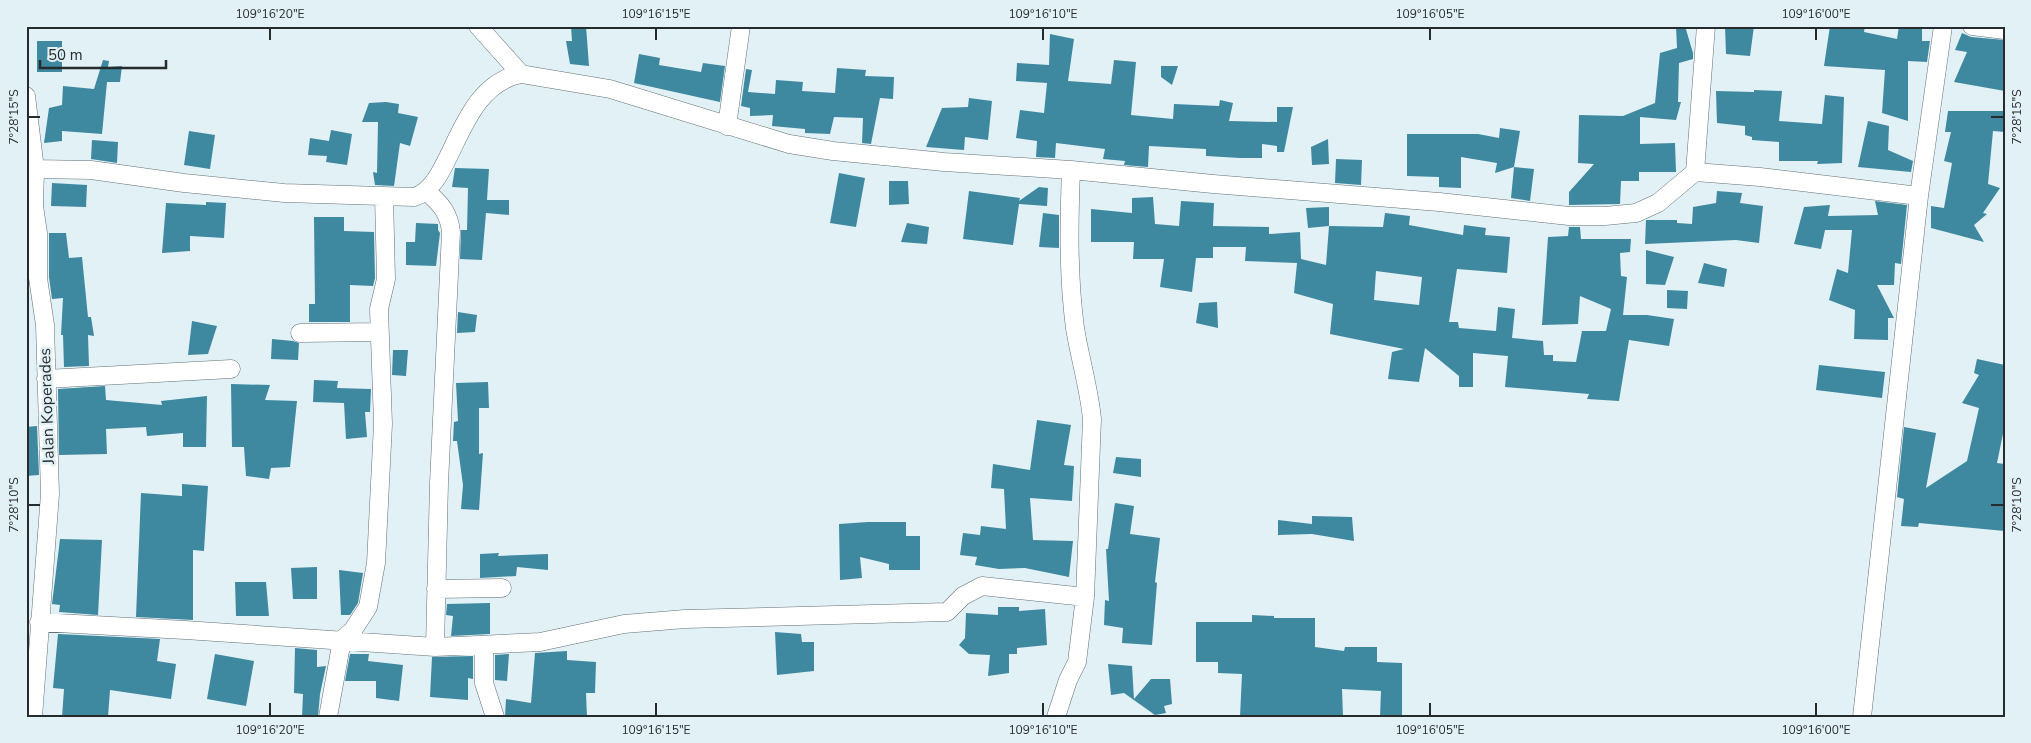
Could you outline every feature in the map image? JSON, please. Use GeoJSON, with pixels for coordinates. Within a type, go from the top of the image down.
{"type":"FeatureCollection","features":[{"type":"Feature","properties":{"kind":"street"},"geometry":{"type":"LineString","coordinates":[[478,26],[521,74]]}},
{"type":"Feature","properties":{"kind":"street"},"geometry":{"type":"LineString","coordinates":[[727,126],[741,26]]}},
{"type":"Feature","properties":{"kind":"street"},"geometry":{"type":"LineString","coordinates":[[1695,172],[1706,26]]}},
{"type":"Feature","properties":{"kind":"street"},"geometry":{"type":"LineString","coordinates":[[1862,717],[1919,196],[1943,26]]}},
{"type":"Feature","properties":{"kind":"street"},"geometry":{"type":"LineString","coordinates":[[1972,26],[2005,30]]}},
{"type":"Feature","properties":{"kind":"street"},"geometry":{"type":"LineString","coordinates":[[35,168],[91,170],[184,183],[284,193],[414,197],[427,192],[487,90],[509,76],[521,74],[610,89],[790,144],[866,156],[1071,170],[1223,185],[1439,202],[1569,216],[1605,216],[1636,213],[1649,209],[1695,172],[1760,177],[1919,196]]}},
{"type":"Feature","properties":{"kind":"street","name":"Jalan Koperades"},"geometry":{"type":"LineString","coordinates":[[26,96],[35,168],[34,206],[38,234],[36,252],[45,325],[50,494],[33,717]]}},
{"type":"Feature","properties":{"kind":"street"},"geometry":{"type":"LineString","coordinates":[[1056,717],[1068,680],[1077,662],[1084,597],[1092,419],[1090,398],[1075,328],[1068,243],[1071,170]]}},
{"type":"Feature","properties":{"kind":"street"},"geometry":{"type":"LineString","coordinates":[[427,192],[444,207],[450,220],[451,232],[435,647]]}},
{"type":"Feature","properties":{"kind":"street"},"geometry":{"type":"LineString","coordinates":[[328,717],[342,640],[353,630],[368,607],[376,563],[382,424],[378,332],[379,305],[386,279],[384,196]]}},
{"type":"Feature","properties":{"kind":"street"},"geometry":{"type":"LineString","coordinates":[[300,333],[378,332]]}},
{"type":"Feature","properties":{"kind":"street"},"geometry":{"type":"LineString","coordinates":[[46,379],[231,369]]}},
{"type":"Feature","properties":{"kind":"street"},"geometry":{"type":"LineString","coordinates":[[39,622],[435,647],[484,646],[540,642],[624,624],[676,620],[947,612],[963,596],[982,586],[1084,597]]}},
{"type":"Feature","properties":{"kind":"street"},"geometry":{"type":"LineString","coordinates":[[436,589],[502,588]]}},
{"type":"Feature","properties":{"kind":"street"},"geometry":{"type":"LineString","coordinates":[[484,646],[484,683],[495,717]]}},
{"type":"Feature","properties":{"kind":"building"},"geometry":{"type":"Polygon","coordinates":[[[571,26],[586,26],[589,66],[570,64],[566,41],[572,41],[571,26]]]}},
{"type":"Feature","properties":{"kind":"building"},"geometry":{"type":"Polygon","coordinates":[[[1676,26],[1685,26],[1693,59],[1679,63],[1678,102],[1681,102],[1676,120],[1640,117],[1640,144],[1675,143],[1676,172],[1639,172],[1639,181],[1621,181],[1620,204],[1569,205],[1569,192],[1594,164],[1578,163],[1579,115],[1623,116],[1655,103],[1660,53],[1677,48],[1676,26]]]}},
{"type":"Feature","properties":{"kind":"building"},"geometry":{"type":"Polygon","coordinates":[[[1725,26],[1754,26],[1750,56],[1726,54],[1725,26]]]}},
{"type":"Feature","properties":{"kind":"building"},"geometry":{"type":"Polygon","coordinates":[[[1830,26],[1865,26],[1864,32],[1897,39],[1899,26],[1922,26],[1922,41],[1930,41],[1927,62],[1908,61],[1908,121],[1882,113],[1885,70],[1824,66],[1830,26]]]}},
{"type":"Feature","properties":{"kind":"building"},"geometry":{"type":"Polygon","coordinates":[[[1962,33],[1971,37],[2005,40],[2005,91],[1954,82],[1967,52],[1955,50],[1962,33]]]}},
{"type":"Feature","properties":{"kind":"building"},"geometry":{"type":"Polygon","coordinates":[[[1050,34],[1074,39],[1068,81],[1111,84],[1114,60],[1136,62],[1131,115],[1173,119],[1174,104],[1219,106],[1220,100],[1233,103],[1229,121],[1277,122],[1277,107],[1293,107],[1284,152],[1277,152],[1277,146],[1262,144],[1262,158],[1240,158],[1206,156],[1206,149],[1149,146],[1148,167],[1124,165],[1125,161],[1103,159],[1105,149],[1056,143],[1055,158],[1036,157],[1037,141],[1016,138],[1020,110],[1044,113],[1047,83],[1016,81],[1017,63],[1049,65],[1050,34]]]}},
{"type":"Feature","properties":{"kind":"building"},"geometry":{"type":"Polygon","coordinates":[[[37,41],[62,41],[62,72],[37,72],[37,41]]]}},
{"type":"Feature","properties":{"kind":"building"},"geometry":{"type":"Polygon","coordinates":[[[639,54],[660,58],[659,65],[701,72],[703,63],[725,66],[720,102],[634,83],[639,54]]]}},
{"type":"Feature","properties":{"kind":"building"},"geometry":{"type":"Polygon","coordinates":[[[103,60],[109,61],[108,67],[122,66],[120,82],[107,82],[102,134],[62,131],[62,141],[44,143],[49,108],[62,105],[63,86],[94,89],[103,60]]]}},
{"type":"Feature","properties":{"kind":"building"},"geometry":{"type":"Polygon","coordinates":[[[1161,66],[1178,66],[1172,85],[1161,77],[1161,66]]]}},
{"type":"Feature","properties":{"kind":"building"},"geometry":{"type":"Polygon","coordinates":[[[837,68],[866,70],[865,76],[894,77],[893,99],[880,98],[871,144],[862,143],[863,118],[834,117],[830,134],[805,133],[805,129],[772,126],[773,115],[750,116],[750,108],[741,106],[746,69],[752,70],[748,92],[775,94],[776,80],[803,82],[802,91],[835,93],[837,68]]]}},
{"type":"Feature","properties":{"kind":"building"},"geometry":{"type":"Polygon","coordinates":[[[1754,90],[1782,91],[1779,121],[1822,124],[1825,95],[1844,97],[1842,163],[1817,164],[1818,161],[1779,161],[1779,142],[1752,140],[1752,137],[1745,135],[1745,126],[1717,123],[1716,91],[1754,92],[1754,90]]]}},
{"type":"Feature","properties":{"kind":"building"},"geometry":{"type":"Polygon","coordinates":[[[969,98],[992,101],[988,140],[965,137],[964,150],[926,147],[942,108],[968,107],[969,98]]]}},
{"type":"Feature","properties":{"kind":"building"},"geometry":{"type":"Polygon","coordinates":[[[386,102],[399,104],[398,113],[418,117],[410,146],[400,143],[394,186],[375,185],[373,172],[377,173],[378,122],[362,122],[369,103],[386,102]]]}},
{"type":"Feature","properties":{"kind":"building"},"geometry":{"type":"Polygon","coordinates":[[[1948,111],[2005,111],[2005,132],[1993,131],[1988,184],[2000,188],[1983,213],[1987,214],[1974,225],[1984,242],[1931,228],[1931,206],[1944,208],[1952,163],[1944,161],[1951,132],[1945,132],[1948,111]]]}},
{"type":"Feature","properties":{"kind":"building"},"geometry":{"type":"Polygon","coordinates":[[[1868,121],[1889,126],[1888,150],[1913,161],[1911,172],[1858,167],[1868,121]]]}},
{"type":"Feature","properties":{"kind":"building"},"geometry":{"type":"Polygon","coordinates":[[[1500,128],[1520,131],[1514,167],[1495,173],[1497,163],[1461,157],[1461,188],[1439,187],[1439,177],[1407,176],[1407,134],[1478,134],[1499,138],[1500,128]]]}},
{"type":"Feature","properties":{"kind":"building"},"geometry":{"type":"Polygon","coordinates":[[[331,130],[352,134],[347,165],[326,162],[327,156],[308,155],[310,138],[329,141],[331,130]]]}},
{"type":"Feature","properties":{"kind":"building"},"geometry":{"type":"Polygon","coordinates":[[[189,131],[215,135],[210,169],[184,165],[189,131]]]}},
{"type":"Feature","properties":{"kind":"building"},"geometry":{"type":"Polygon","coordinates":[[[1328,139],[1329,164],[1312,165],[1311,147],[1328,139]]]}},
{"type":"Feature","properties":{"kind":"building"},"geometry":{"type":"Polygon","coordinates":[[[92,140],[118,142],[117,163],[91,159],[92,140]]]}},
{"type":"Feature","properties":{"kind":"building"},"geometry":{"type":"Polygon","coordinates":[[[1336,159],[1362,160],[1361,185],[1335,183],[1336,159]]]}},
{"type":"Feature","properties":{"kind":"building"},"geometry":{"type":"Polygon","coordinates":[[[1514,167],[1534,169],[1530,201],[1511,198],[1514,167]]]}},
{"type":"Feature","properties":{"kind":"building"},"geometry":{"type":"Polygon","coordinates":[[[455,168],[489,169],[487,200],[509,200],[509,215],[486,213],[482,260],[460,259],[461,230],[467,230],[468,188],[452,187],[455,168]]]}},
{"type":"Feature","properties":{"kind":"building"},"geometry":{"type":"Polygon","coordinates":[[[839,173],[865,178],[856,227],[830,223],[839,173]]]}},
{"type":"Feature","properties":{"kind":"building"},"geometry":{"type":"Polygon","coordinates":[[[889,181],[908,181],[909,204],[889,205],[889,181]]]}},
{"type":"Feature","properties":{"kind":"building"},"geometry":{"type":"Polygon","coordinates":[[[52,183],[87,185],[86,207],[51,206],[52,183]]]}},
{"type":"Feature","properties":{"kind":"building"},"geometry":{"type":"Polygon","coordinates":[[[1039,187],[1048,188],[1047,206],[1019,204],[1013,245],[963,239],[969,191],[1020,198],[1019,201],[1039,187]]]}},
{"type":"Feature","properties":{"kind":"building"},"geometry":{"type":"Polygon","coordinates":[[[1717,191],[1742,193],[1740,203],[1763,206],[1759,243],[1736,240],[1645,244],[1646,220],[1677,220],[1677,223],[1692,224],[1693,207],[1716,203],[1717,191]]]}},
{"type":"Feature","properties":{"kind":"building"},"geometry":{"type":"Polygon","coordinates":[[[1153,197],[1155,224],[1179,226],[1181,201],[1214,203],[1213,226],[1269,227],[1269,234],[1300,232],[1301,259],[1326,265],[1329,226],[1383,227],[1385,213],[1410,216],[1409,225],[1463,235],[1464,225],[1486,228],[1485,235],[1510,237],[1507,273],[1457,269],[1449,322],[1458,322],[1459,328],[1496,331],[1498,307],[1515,309],[1512,338],[1543,341],[1544,355],[1553,355],[1553,361],[1576,362],[1582,331],[1606,331],[1611,309],[1580,296],[1578,324],[1542,325],[1548,237],[1568,236],[1569,227],[1580,227],[1581,239],[1631,239],[1630,252],[1620,253],[1621,276],[1627,277],[1623,315],[1647,315],[1674,319],[1669,346],[1629,340],[1619,401],[1587,399],[1589,394],[1505,387],[1508,356],[1473,353],[1473,387],[1459,387],[1459,376],[1425,348],[1419,382],[1388,379],[1392,352],[1404,349],[1330,334],[1333,304],[1294,293],[1297,263],[1245,261],[1246,247],[1213,247],[1213,258],[1196,258],[1192,292],[1160,287],[1164,259],[1133,259],[1134,242],[1091,242],[1091,209],[1132,213],[1132,198],[1153,197]],[[1376,271],[1374,300],[1419,305],[1422,277],[1376,271]]]}},
{"type":"Feature","properties":{"kind":"building"},"geometry":{"type":"Polygon","coordinates":[[[1875,201],[1907,205],[1901,264],[1895,263],[1894,285],[1877,285],[1894,318],[1888,318],[1888,340],[1854,339],[1855,310],[1829,300],[1837,269],[1848,273],[1852,230],[1825,230],[1821,249],[1794,244],[1804,207],[1830,205],[1828,216],[1878,215],[1875,201]]]}},
{"type":"Feature","properties":{"kind":"building"},"geometry":{"type":"Polygon","coordinates":[[[206,202],[226,203],[224,238],[190,236],[190,251],[162,253],[166,203],[206,205],[206,202]]]}},
{"type":"Feature","properties":{"kind":"building"},"geometry":{"type":"Polygon","coordinates":[[[1329,207],[1329,226],[1308,228],[1306,208],[1329,207]]]}},
{"type":"Feature","properties":{"kind":"building"},"geometry":{"type":"Polygon","coordinates":[[[1043,213],[1059,215],[1059,248],[1039,247],[1043,213]]]}},
{"type":"Feature","properties":{"kind":"building"},"geometry":{"type":"Polygon","coordinates":[[[314,217],[344,217],[344,231],[374,232],[375,278],[373,286],[350,285],[350,322],[309,322],[309,304],[315,304],[314,217]]]}},
{"type":"Feature","properties":{"kind":"building"},"geometry":{"type":"Polygon","coordinates":[[[416,223],[438,224],[440,233],[436,266],[406,265],[406,242],[415,242],[416,223]]]}},
{"type":"Feature","properties":{"kind":"building"},"geometry":{"type":"Polygon","coordinates":[[[907,223],[929,227],[927,244],[901,242],[907,223]]]}},
{"type":"Feature","properties":{"kind":"building"},"geometry":{"type":"Polygon","coordinates":[[[49,233],[66,233],[69,258],[82,257],[88,317],[91,317],[94,336],[88,335],[89,366],[64,367],[63,335],[61,335],[63,298],[52,299],[49,277],[49,233]]]}},
{"type":"Feature","properties":{"kind":"building"},"geometry":{"type":"Polygon","coordinates":[[[1646,250],[1674,257],[1665,285],[1646,284],[1646,250]]]}},
{"type":"Feature","properties":{"kind":"building"},"geometry":{"type":"Polygon","coordinates":[[[1704,263],[1727,269],[1724,287],[1698,283],[1704,263]]]}},
{"type":"Feature","properties":{"kind":"building"},"geometry":{"type":"Polygon","coordinates":[[[1667,290],[1688,291],[1687,309],[1667,308],[1667,290]]]}},
{"type":"Feature","properties":{"kind":"building"},"geometry":{"type":"Polygon","coordinates":[[[1217,302],[1218,328],[1196,323],[1199,303],[1217,302]]]}},
{"type":"Feature","properties":{"kind":"building"},"geometry":{"type":"Polygon","coordinates":[[[458,312],[477,315],[475,332],[457,333],[458,312]]]}},
{"type":"Feature","properties":{"kind":"building"},"geometry":{"type":"Polygon","coordinates":[[[192,321],[217,326],[208,354],[188,355],[192,321]]]}},
{"type":"Feature","properties":{"kind":"building"},"geometry":{"type":"Polygon","coordinates":[[[272,339],[299,343],[298,360],[271,359],[272,339]]]}},
{"type":"Feature","properties":{"kind":"building"},"geometry":{"type":"Polygon","coordinates":[[[393,350],[408,350],[406,376],[392,375],[393,350]]]}},
{"type":"Feature","properties":{"kind":"building"},"geometry":{"type":"Polygon","coordinates":[[[1977,359],[2005,365],[2005,424],[1997,463],[2005,464],[2005,531],[1919,523],[1918,527],[1901,526],[1904,499],[1897,497],[1904,427],[1936,433],[1926,488],[1967,461],[1979,408],[1962,403],[1979,375],[1974,373],[1977,359]]]}},
{"type":"Feature","properties":{"kind":"building"},"geometry":{"type":"Polygon","coordinates":[[[1819,365],[1885,372],[1882,398],[1816,390],[1819,365]]]}},
{"type":"Feature","properties":{"kind":"building"},"geometry":{"type":"Polygon","coordinates":[[[314,380],[338,381],[337,388],[371,389],[370,412],[365,412],[367,437],[346,439],[344,403],[313,402],[314,380]]]}},
{"type":"Feature","properties":{"kind":"building"},"geometry":{"type":"Polygon","coordinates":[[[488,382],[489,408],[479,408],[479,454],[483,453],[479,510],[461,509],[463,485],[457,441],[453,441],[454,422],[458,421],[456,383],[488,382]]]}},
{"type":"Feature","properties":{"kind":"building"},"geometry":{"type":"Polygon","coordinates":[[[231,384],[270,385],[265,400],[297,401],[290,467],[271,468],[269,479],[246,476],[244,447],[232,447],[231,384]]]}},
{"type":"Feature","properties":{"kind":"building"},"geometry":{"type":"Polygon","coordinates":[[[105,386],[106,400],[162,405],[161,401],[207,396],[206,447],[183,447],[183,433],[147,436],[146,427],[106,429],[107,454],[59,455],[58,389],[105,386]]]}},
{"type":"Feature","properties":{"kind":"building"},"geometry":{"type":"Polygon","coordinates":[[[1037,420],[1071,425],[1064,465],[1074,466],[1072,501],[1030,498],[1033,540],[1073,541],[1069,577],[1025,568],[999,569],[975,565],[977,557],[960,555],[963,533],[980,535],[981,526],[1006,529],[1004,489],[991,488],[993,464],[1030,470],[1037,420]]]}},
{"type":"Feature","properties":{"kind":"building"},"geometry":{"type":"Polygon","coordinates":[[[37,426],[39,475],[26,476],[26,427],[37,426]]]}},
{"type":"Feature","properties":{"kind":"building"},"geometry":{"type":"Polygon","coordinates":[[[1116,457],[1141,459],[1141,477],[1113,473],[1116,457]]]}},
{"type":"Feature","properties":{"kind":"building"},"geometry":{"type":"Polygon","coordinates":[[[182,484],[208,486],[204,551],[193,550],[193,620],[136,617],[141,493],[182,496],[182,484]]]}},
{"type":"Feature","properties":{"kind":"building"},"geometry":{"type":"Polygon","coordinates":[[[1115,503],[1134,506],[1130,534],[1160,538],[1155,582],[1157,583],[1152,645],[1122,643],[1123,628],[1104,625],[1105,600],[1109,601],[1106,549],[1108,549],[1115,503]]]}},
{"type":"Feature","properties":{"kind":"building"},"geometry":{"type":"Polygon","coordinates":[[[1312,516],[1352,517],[1354,541],[1312,534],[1278,535],[1278,520],[1312,524],[1312,516]]]}},
{"type":"Feature","properties":{"kind":"building"},"geometry":{"type":"Polygon","coordinates":[[[906,522],[906,536],[920,536],[920,570],[889,570],[889,564],[860,557],[862,578],[840,580],[839,524],[906,522]]]}},
{"type":"Feature","properties":{"kind":"building"},"geometry":{"type":"Polygon","coordinates":[[[60,539],[102,540],[98,615],[59,612],[60,605],[52,604],[60,539]]]}},
{"type":"Feature","properties":{"kind":"building"},"geometry":{"type":"Polygon","coordinates":[[[499,553],[498,556],[548,554],[548,570],[517,567],[516,576],[480,578],[480,554],[499,553]]]}},
{"type":"Feature","properties":{"kind":"building"},"geometry":{"type":"Polygon","coordinates":[[[317,567],[317,599],[293,599],[291,568],[317,567]]]}},
{"type":"Feature","properties":{"kind":"building"},"geometry":{"type":"Polygon","coordinates":[[[339,570],[363,573],[358,603],[350,615],[341,615],[339,570]]]}},
{"type":"Feature","properties":{"kind":"building"},"geometry":{"type":"Polygon","coordinates":[[[235,582],[266,582],[269,616],[236,616],[235,582]]]}},
{"type":"Feature","properties":{"kind":"building"},"geometry":{"type":"Polygon","coordinates":[[[490,603],[490,634],[451,636],[453,616],[446,615],[447,604],[490,603]]]}},
{"type":"Feature","properties":{"kind":"building"},"geometry":{"type":"Polygon","coordinates":[[[998,607],[1019,607],[1019,611],[1045,609],[1047,645],[1017,648],[1017,654],[1009,654],[1009,673],[988,676],[990,655],[969,654],[959,645],[965,638],[966,613],[998,615],[998,607]]]}},
{"type":"Feature","properties":{"kind":"building"},"geometry":{"type":"Polygon","coordinates":[[[1252,615],[1274,616],[1274,618],[1315,618],[1315,647],[1344,651],[1345,647],[1377,647],[1377,662],[1402,663],[1402,717],[1380,717],[1381,691],[1342,689],[1343,717],[1240,717],[1242,674],[1218,673],[1218,662],[1196,662],[1196,622],[1252,622],[1252,615]]]}},
{"type":"Feature","properties":{"kind":"building"},"geometry":{"type":"Polygon","coordinates":[[[775,632],[801,634],[802,642],[814,642],[814,671],[777,675],[775,632]]]}},
{"type":"Feature","properties":{"kind":"building"},"geometry":{"type":"Polygon","coordinates":[[[58,634],[160,639],[157,661],[176,664],[171,699],[110,690],[108,717],[62,717],[64,689],[53,688],[58,634]]]}},
{"type":"Feature","properties":{"kind":"building"},"geometry":{"type":"Polygon","coordinates":[[[295,648],[317,650],[317,667],[326,666],[320,694],[318,717],[302,717],[303,694],[294,693],[295,648]]]}},
{"type":"Feature","properties":{"kind":"building"},"geometry":{"type":"Polygon","coordinates":[[[567,651],[567,660],[596,662],[595,693],[586,693],[587,717],[505,717],[506,699],[531,703],[535,653],[567,651]]]}},
{"type":"Feature","properties":{"kind":"building"},"geometry":{"type":"Polygon","coordinates":[[[215,654],[254,661],[246,706],[207,699],[215,654]]]}},
{"type":"Feature","properties":{"kind":"building"},"geometry":{"type":"Polygon","coordinates":[[[350,654],[369,654],[368,661],[403,665],[399,701],[376,698],[376,681],[345,681],[350,654]]]}},
{"type":"Feature","properties":{"kind":"building"},"geometry":{"type":"Polygon","coordinates":[[[509,654],[507,681],[495,680],[495,655],[509,654]]]}},
{"type":"Feature","properties":{"kind":"building"},"geometry":{"type":"Polygon","coordinates":[[[473,656],[473,679],[468,678],[468,700],[430,697],[432,657],[473,656]]]}},
{"type":"Feature","properties":{"kind":"building"},"geometry":{"type":"Polygon","coordinates":[[[1108,664],[1132,666],[1134,699],[1151,679],[1170,679],[1172,704],[1164,706],[1166,713],[1155,715],[1124,693],[1111,695],[1108,664]]]}}]}
